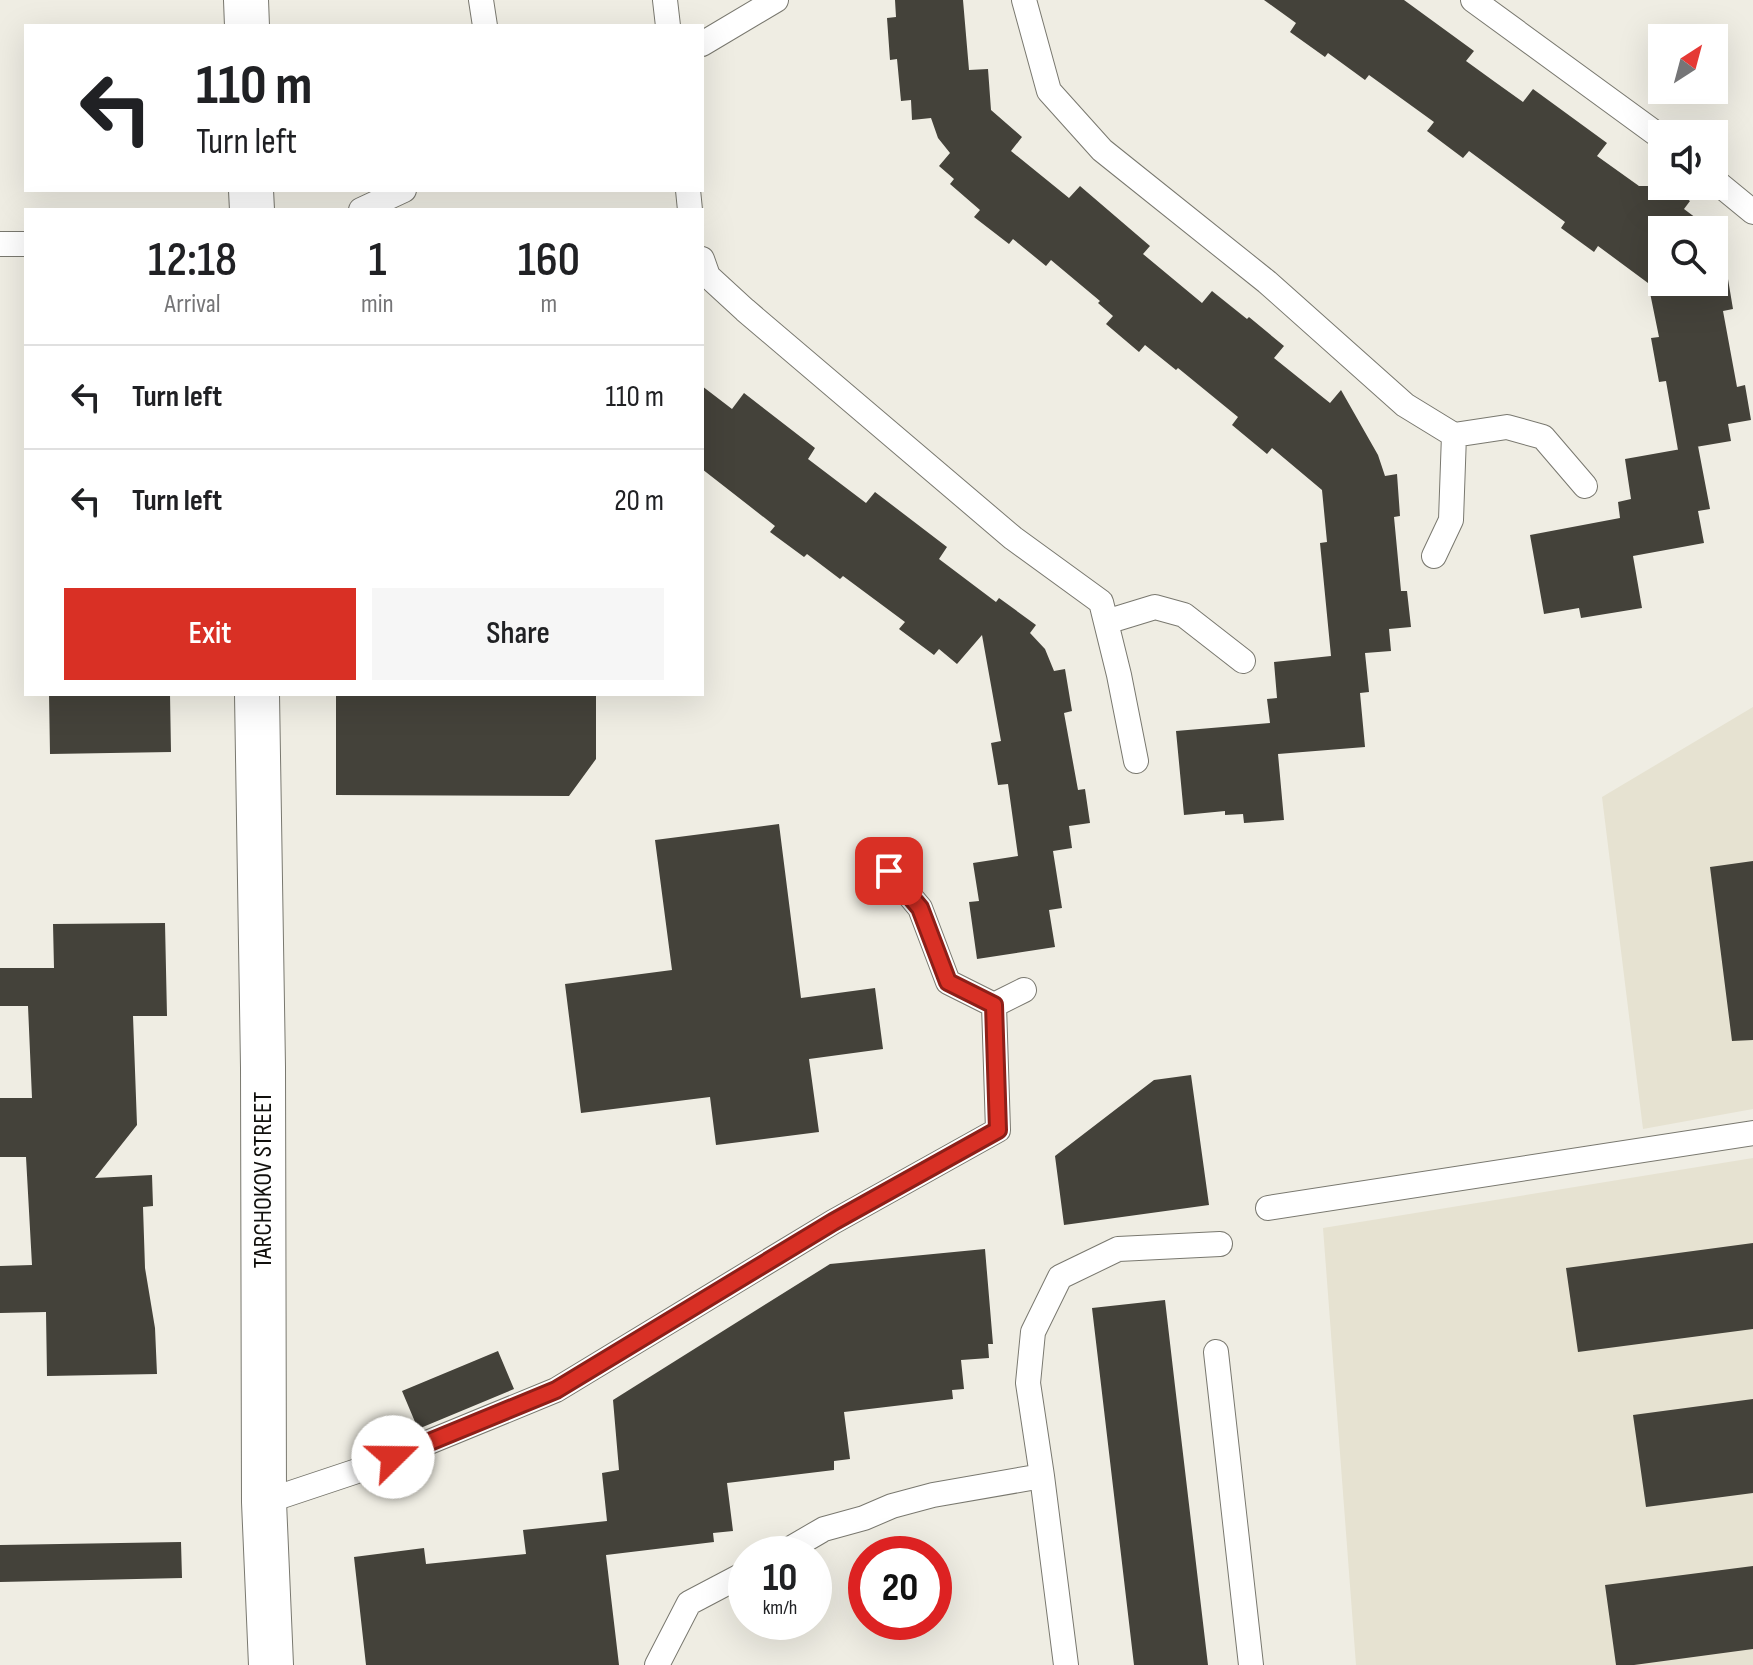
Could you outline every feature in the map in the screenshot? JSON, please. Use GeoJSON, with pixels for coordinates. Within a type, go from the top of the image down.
{"type":"FeatureCollection","features":[{"type":"Feature","properties":{"kind":"main road"},"geometry":{"type":"LineString","coordinates":[[246,0],[247,24]]}},
{"type":"Feature","properties":{"kind":"main road","name":"TARCHOKOV STREET"},"geometry":{"type":"LineString","coordinates":[[257,696],[263,1067],[264,1502],[271,1665]]}},
{"type":"Feature","properties":{"kind":"lane"},"geometry":{"type":"LineString","coordinates":[[481,0],[485,24]]}},
{"type":"Feature","properties":{"kind":"lane"},"geometry":{"type":"LineString","coordinates":[[665,0],[668,24]]}},
{"type":"Feature","properties":{"kind":"lane"},"geometry":{"type":"LineString","coordinates":[[704,43],[776,0]]}},
{"type":"Feature","properties":{"kind":"lane"},"geometry":{"type":"LineString","coordinates":[[1024,0],[1049,91],[1102,150],[1267,282],[1405,405],[1454,435],[1507,427],[1543,437],[1585,486]]}},
{"type":"Feature","properties":{"kind":"lane"},"geometry":{"type":"LineString","coordinates":[[1473,0],[1648,128]]}},
{"type":"Feature","properties":{"kind":"lane"},"geometry":{"type":"LineString","coordinates":[[1728,191],[1753,212]]}},
{"type":"Feature","properties":{"kind":"lane"},"geometry":{"type":"LineString","coordinates":[[365,208],[400,192]]}},
{"type":"Feature","properties":{"kind":"lane"},"geometry":{"type":"LineString","coordinates":[[0,244],[24,244]]}},
{"type":"Feature","properties":{"kind":"lane"},"geometry":{"type":"LineString","coordinates":[[704,265],[708,276],[745,310],[1013,538],[1101,602],[1136,761]]}},
{"type":"Feature","properties":{"kind":"lane"},"geometry":{"type":"LineString","coordinates":[[1434,556],[1451,520],[1454,435]]}},
{"type":"Feature","properties":{"kind":"lane"},"geometry":{"type":"LineString","coordinates":[[1106,622],[1155,607],[1184,615],[1243,661]]}},
{"type":"Feature","properties":{"kind":"lane"},"geometry":{"type":"LineString","coordinates":[[889,871],[920,908],[948,982],[994,1005]]}},
{"type":"Feature","properties":{"kind":"lane"},"geometry":{"type":"LineString","coordinates":[[994,1005],[1024,990]]}},
{"type":"Feature","properties":{"kind":"lane"},"geometry":{"type":"LineString","coordinates":[[264,1502],[366,1468],[556,1390],[833,1222],[998,1130],[994,1005]]}},
{"type":"Feature","properties":{"kind":"lane"},"geometry":{"type":"LineString","coordinates":[[1268,1208],[1753,1133]]}},
{"type":"Feature","properties":{"kind":"lane"},"geometry":{"type":"LineString","coordinates":[[1066,1665],[1028,1383],[1033,1332],[1060,1277],[1118,1249],[1220,1244]]}},
{"type":"Feature","properties":{"kind":"lane"},"geometry":{"type":"LineString","coordinates":[[1216,1352],[1251,1665]]}},
{"type":"Feature","properties":{"kind":"lane"},"geometry":{"type":"LineString","coordinates":[[812,1536],[824,1529],[933,1495],[1042,1476]]}},
{"type":"Feature","properties":{"kind":"lane"},"geometry":{"type":"LineString","coordinates":[[657,1665],[689,1603],[728,1582]]}},
{"type":"Feature","properties":{"kind":"shaded area"},"geometry":{"type":"Polygon","coordinates":[[[1753,707],[1753,1109],[1643,1129],[1602,797],[1753,707]]]}},
{"type":"Feature","properties":{"kind":"shaded area"},"geometry":{"type":"Polygon","coordinates":[[[1753,1158],[1753,1665],[1356,1665],[1323,1228],[1753,1158]]]}},
{"type":"Feature","properties":{"kind":"building"},"geometry":{"type":"Polygon","coordinates":[[[895,0],[963,0],[969,70],[988,69],[991,110],[1022,137],[1011,151],[1069,198],[1080,186],[1150,246],[1143,254],[1202,303],[1212,291],[1247,319],[1249,317],[1284,346],[1274,358],[1330,403],[1341,390],[1378,455],[1385,476],[1397,474],[1400,516],[1394,517],[1401,591],[1407,591],[1411,627],[1389,629],[1391,651],[1365,653],[1369,692],[1360,693],[1365,747],[1278,754],[1284,820],[1244,823],[1243,814],[1225,815],[1225,811],[1184,815],[1176,731],[1270,723],[1267,699],[1277,698],[1274,662],[1331,656],[1320,543],[1327,542],[1322,490],[1272,448],[1267,454],[1232,425],[1238,417],[1178,368],[1176,370],[1145,345],[1139,352],[1106,324],[1113,316],[1098,303],[1100,301],[1051,260],[1046,266],[1013,239],[1009,244],[974,217],[980,210],[950,184],[954,179],[939,166],[950,153],[938,138],[931,118],[912,120],[911,100],[901,101],[897,59],[890,60],[887,18],[896,17],[895,0]]]}},
{"type":"Feature","properties":{"kind":"building"},"geometry":{"type":"Polygon","coordinates":[[[1264,0],[1404,0],[1474,51],[1466,61],[1523,102],[1533,89],[1607,143],[1597,156],[1639,186],[1648,186],[1648,200],[1689,200],[1684,209],[1693,216],[1648,216],[1648,283],[1598,246],[1594,252],[1561,228],[1565,222],[1469,151],[1463,158],[1427,131],[1434,122],[1369,75],[1365,80],[1328,53],[1325,57],[1290,32],[1296,23],[1264,0]]]}},
{"type":"Feature","properties":{"kind":"building"},"geometry":{"type":"Polygon","coordinates":[[[1728,279],[1733,309],[1723,311],[1737,387],[1745,385],[1751,420],[1728,424],[1731,441],[1678,450],[1666,381],[1659,382],[1651,338],[1659,337],[1651,296],[1728,296],[1728,279]]]}},
{"type":"Feature","properties":{"kind":"building"},"geometry":{"type":"Polygon","coordinates":[[[704,388],[732,409],[744,393],[815,448],[808,459],[866,503],[875,492],[947,547],[939,559],[996,602],[999,598],[1036,625],[1030,633],[1045,649],[1054,671],[1065,669],[1072,711],[1064,713],[1078,790],[1085,789],[1090,823],[1069,826],[1072,848],[1053,851],[1062,908],[1049,910],[1055,947],[977,959],[969,902],[979,901],[973,863],[1018,856],[1008,784],[998,785],[991,743],[1001,741],[982,635],[957,664],[939,649],[934,655],[899,629],[905,622],[843,576],[840,579],[770,532],[775,526],[704,471],[704,388]]]}},
{"type":"Feature","properties":{"kind":"building"},"geometry":{"type":"Polygon","coordinates":[[[1698,446],[1710,509],[1698,511],[1704,543],[1633,556],[1642,608],[1581,618],[1579,608],[1544,614],[1530,535],[1620,518],[1618,502],[1631,499],[1625,459],[1698,446]]]}},
{"type":"Feature","properties":{"kind":"building"},"geometry":{"type":"Polygon","coordinates":[[[49,696],[170,696],[171,752],[50,754],[49,696]]]}},
{"type":"Feature","properties":{"kind":"building"},"geometry":{"type":"Polygon","coordinates":[[[336,696],[596,696],[596,759],[569,796],[336,795],[336,696]]]}},
{"type":"Feature","properties":{"kind":"building"},"geometry":{"type":"Polygon","coordinates":[[[779,824],[801,998],[875,988],[883,1049],[809,1059],[819,1132],[716,1145],[710,1097],[581,1113],[565,984],[672,970],[655,840],[779,824]]]}},
{"type":"Feature","properties":{"kind":"building"},"geometry":{"type":"Polygon","coordinates":[[[1753,861],[1753,1040],[1732,1041],[1710,867],[1753,861]]]}},
{"type":"Feature","properties":{"kind":"building"},"geometry":{"type":"Polygon","coordinates":[[[165,923],[167,1016],[133,1016],[137,1125],[95,1178],[152,1175],[153,1206],[143,1207],[145,1268],[155,1328],[157,1374],[47,1376],[46,1312],[0,1313],[0,1266],[32,1265],[26,1157],[0,1157],[0,1098],[32,1098],[28,1006],[0,1006],[0,968],[54,968],[53,924],[165,923]]]}},
{"type":"Feature","properties":{"kind":"building"},"geometry":{"type":"Polygon","coordinates":[[[1191,1075],[1209,1205],[1064,1225],[1055,1156],[1154,1080],[1191,1075]]]}},
{"type":"Feature","properties":{"kind":"building"},"geometry":{"type":"Polygon","coordinates":[[[1753,1243],[1753,1329],[1578,1352],[1566,1268],[1753,1243]]]}},
{"type":"Feature","properties":{"kind":"building"},"geometry":{"type":"Polygon","coordinates":[[[985,1249],[993,1344],[988,1344],[989,1358],[961,1360],[964,1389],[952,1390],[953,1399],[844,1412],[850,1459],[834,1461],[834,1470],[727,1483],[733,1531],[713,1533],[714,1542],[606,1555],[619,1665],[366,1665],[354,1557],[424,1548],[426,1564],[526,1554],[523,1530],[607,1521],[602,1473],[619,1470],[613,1400],[830,1264],[985,1249]]]}},
{"type":"Feature","properties":{"kind":"building"},"geometry":{"type":"Polygon","coordinates":[[[1165,1300],[1208,1665],[1134,1665],[1092,1308],[1165,1300]]]}},
{"type":"Feature","properties":{"kind":"building"},"geometry":{"type":"Polygon","coordinates":[[[498,1351],[514,1389],[418,1429],[402,1391],[498,1351]]]}},
{"type":"Feature","properties":{"kind":"building"},"geometry":{"type":"Polygon","coordinates":[[[1753,1399],[1753,1493],[1646,1507],[1633,1415],[1753,1399]]]}},
{"type":"Feature","properties":{"kind":"building"},"geometry":{"type":"Polygon","coordinates":[[[181,1542],[182,1578],[0,1582],[0,1545],[181,1542]]]}},
{"type":"Feature","properties":{"kind":"building"},"geometry":{"type":"Polygon","coordinates":[[[1753,1566],[1753,1649],[1616,1665],[1605,1585],[1753,1566]]]}},
{"type":"Feature","properties":{"kind":"route"},"geometry":{"type":"LineString","coordinates":[[393,1457],[556,1390],[833,1222],[998,1130],[994,1005],[948,982],[920,908],[889,871]]}}]}
